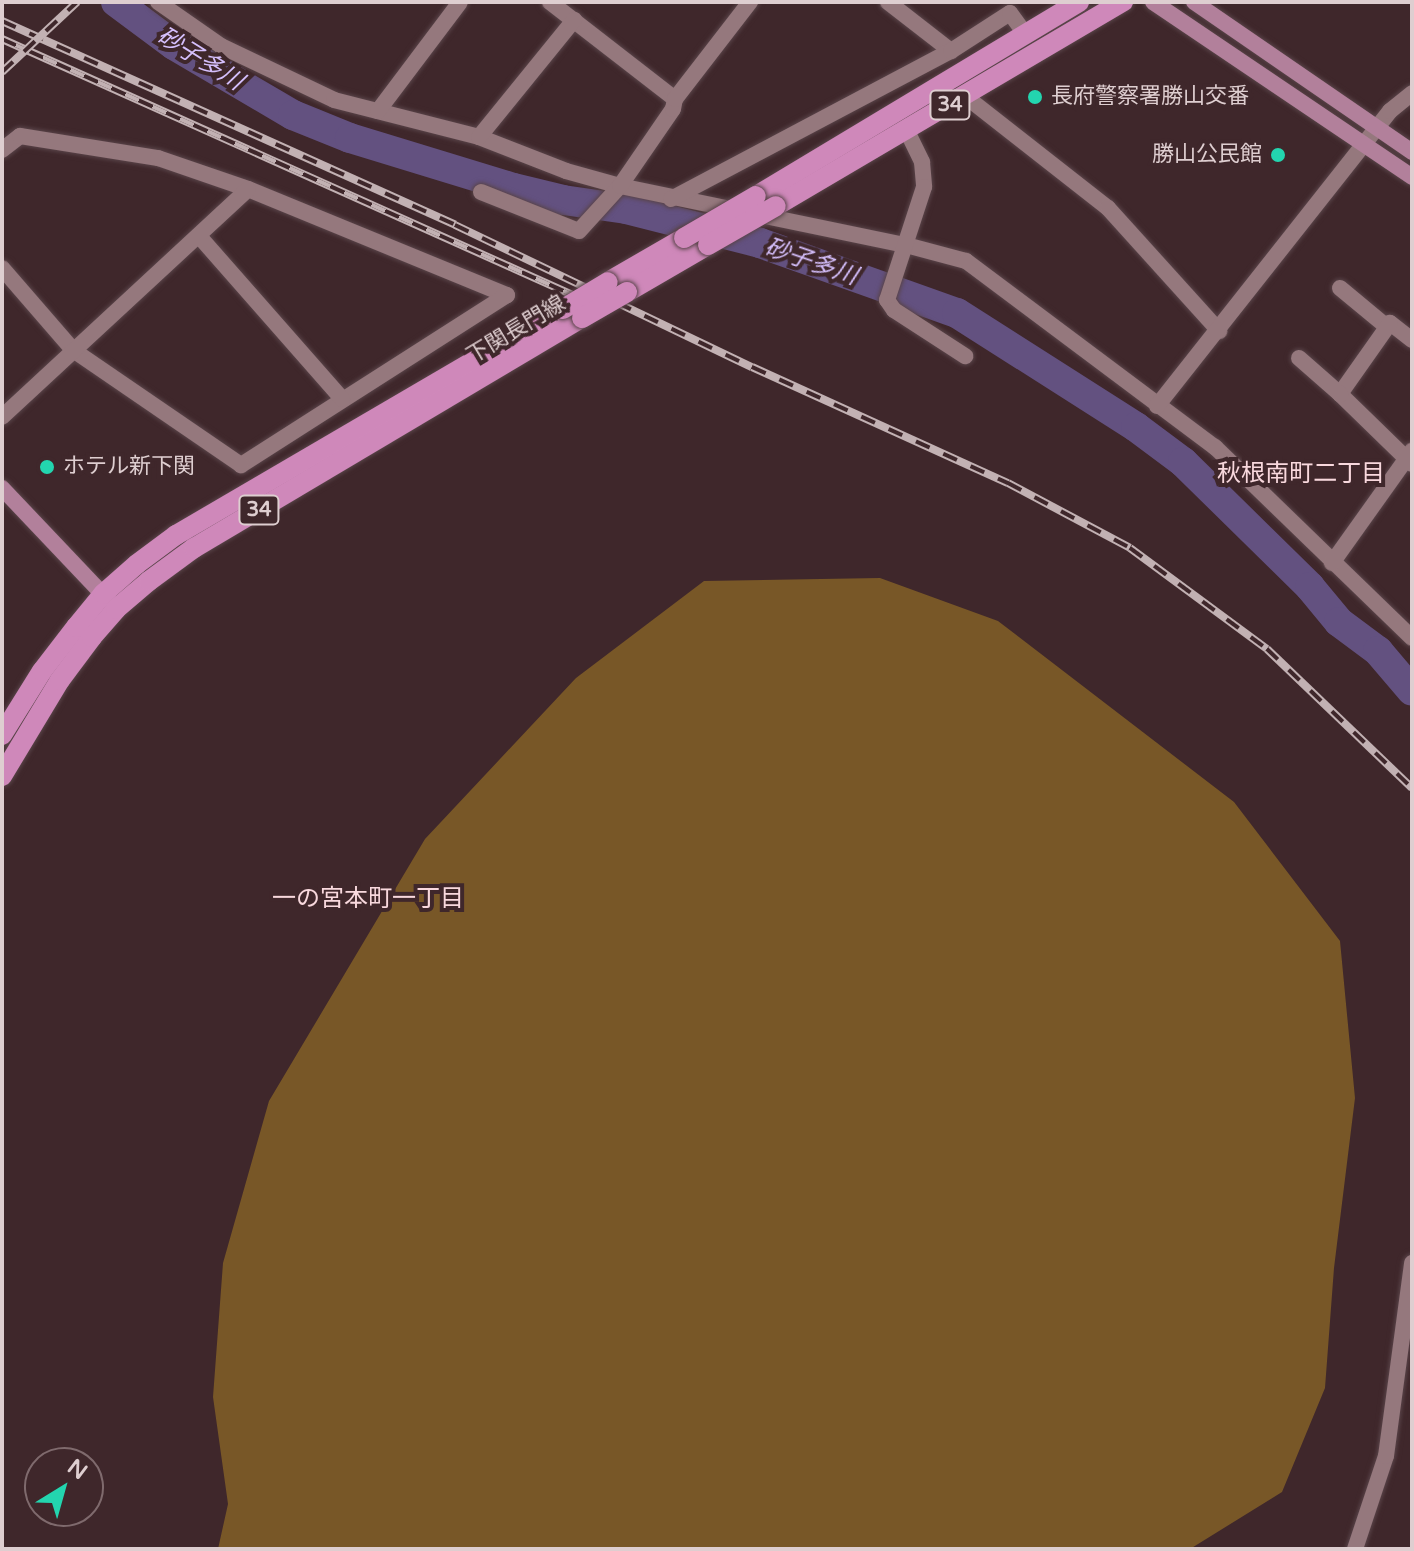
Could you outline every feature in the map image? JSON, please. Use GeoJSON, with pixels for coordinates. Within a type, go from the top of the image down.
{"type":"FeatureCollection","features":[{"type":"Feature","properties":{"kind":"main road","name":"下関長門線"},"geometry":{"type":"LineString","coordinates":[[3,732],[42,671],[176,535],[756,196],[1079,2]]}},
{"type":"Feature","properties":{"kind":"main road","name":"下関長門線"},"geometry":{"type":"LineString","coordinates":[[2,776],[109,602],[194,548],[582,318],[1123,2]]}},
{"type":"Feature","properties":{"kind":"main road"},"geometry":{"type":"LineString","coordinates":[[1153,2],[1412,177]]}},
{"type":"Feature","properties":{"kind":"main road"},"geometry":{"type":"LineString","coordinates":[[1194,2],[1412,152]]}},
{"type":"Feature","properties":{"kind":"main road"},"geometry":{"type":"LineString","coordinates":[[2,488],[109,602]]}},
{"type":"Feature","properties":{"kind":"street"},"geometry":{"type":"LineString","coordinates":[[158,2],[221,46],[334,100],[479,137],[615,190],[906,245],[966,261],[1215,447],[1412,638]]}},
{"type":"Feature","properties":{"kind":"street"},"geometry":{"type":"LineString","coordinates":[[378,111],[460,2]]}},
{"type":"Feature","properties":{"kind":"street"},"geometry":{"type":"LineString","coordinates":[[550,2],[675,99]]}},
{"type":"Feature","properties":{"kind":"street"},"geometry":{"type":"LineString","coordinates":[[481,192],[579,231],[615,190],[673,109],[675,99],[750,2]]}},
{"type":"Feature","properties":{"kind":"street"},"geometry":{"type":"LineString","coordinates":[[888,2],[951,51]]}},
{"type":"Feature","properties":{"kind":"street"},"geometry":{"type":"LineString","coordinates":[[671,199],[951,51],[1010,13],[1025,34]]}},
{"type":"Feature","properties":{"kind":"street"},"geometry":{"type":"LineString","coordinates":[[479,137],[574,20]]}},
{"type":"Feature","properties":{"kind":"street"},"geometry":{"type":"LineString","coordinates":[[1157,406],[1390,111],[1412,93]]}},
{"type":"Feature","properties":{"kind":"street"},"geometry":{"type":"LineString","coordinates":[[965,96],[1108,208],[1219,331]]}},
{"type":"Feature","properties":{"kind":"street"},"geometry":{"type":"LineString","coordinates":[[906,129],[922,162],[924,187],[887,300],[894,310],[965,356]]}},
{"type":"Feature","properties":{"kind":"street"},"geometry":{"type":"LineString","coordinates":[[2,150],[20,136],[158,158],[248,189],[507,295],[241,465],[73,350],[2,268]]}},
{"type":"Feature","properties":{"kind":"street"},"geometry":{"type":"LineString","coordinates":[[2,417],[248,189]]}},
{"type":"Feature","properties":{"kind":"street"},"geometry":{"type":"LineString","coordinates":[[199,236],[342,399]]}},
{"type":"Feature","properties":{"kind":"street"},"geometry":{"type":"LineString","coordinates":[[1340,288],[1387,327]]}},
{"type":"Feature","properties":{"kind":"street"},"geometry":{"type":"LineString","coordinates":[[1340,394],[1390,323],[1412,340]]}},
{"type":"Feature","properties":{"kind":"street"},"geometry":{"type":"LineString","coordinates":[[1299,358],[1410,458],[1332,563]]}},
{"type":"Feature","properties":{"kind":"street"},"geometry":{"type":"LineString","coordinates":[[3,732],[21,745]]}},
{"type":"Feature","properties":{"kind":"street"},"geometry":{"type":"LineString","coordinates":[[1355,1549],[1386,1456],[1412,1263]]}},
{"type":"Feature","properties":{"kind":"shaded area"},"geometry":{"type":"Polygon","coordinates":[[[880,578],[998,621],[1234,802],[1340,941],[1355,1098],[1334,1268],[1325,1388],[1282,1492],[1190,1549],[218,1549],[228,1504],[213,1397],[223,1263],[269,1101],[425,839],[576,678],[704,581],[880,578]]]}},
{"type":"Feature","properties":{"kind":"waterway","name":"砂子多川"},"geometry":{"type":"LineString","coordinates":[[116,2],[174,45],[293,115],[350,138],[514,188],[563,200],[626,209],[760,243],[957,313],[1136,427],[1183,462],[1310,587],[1339,622],[1378,651],[1412,691]]}},
{"type":"Feature","properties":{"kind":"railway"},"geometry":{"type":"LineString","coordinates":[[2,72],[77,2]]}},
{"type":"Feature","properties":{"kind":"railway"},"geometry":{"type":"LineString","coordinates":[[2,21],[455,225],[752,367],[1008,483],[1130,548],[1267,649],[1412,788]]}},
{"type":"Feature","properties":{"kind":"railway"},"geometry":{"type":"LineString","coordinates":[[2,39],[604,309]]}},
{"type":"Feature","properties":{"kind":"place","name":"長府警察署勝山交番"},"geometry":{"type":"Point","coordinates":[1035,97]}},
{"type":"Feature","properties":{"kind":"place","name":"勝山公民館"},"geometry":{"type":"Point","coordinates":[1278,155]}},
{"type":"Feature","properties":{"kind":"place","name":"ホテル新下関"},"geometry":{"type":"Point","coordinates":[47,467]}},
{"type":"Feature","properties":{"kind":"district","name":"秋根南町二丁目"},"geometry":{"type":"Point","coordinates":[1301,474]}},
{"type":"Feature","properties":{"kind":"district","name":"一の宮本町一丁目"},"geometry":{"type":"Point","coordinates":[368,899]}}]}
